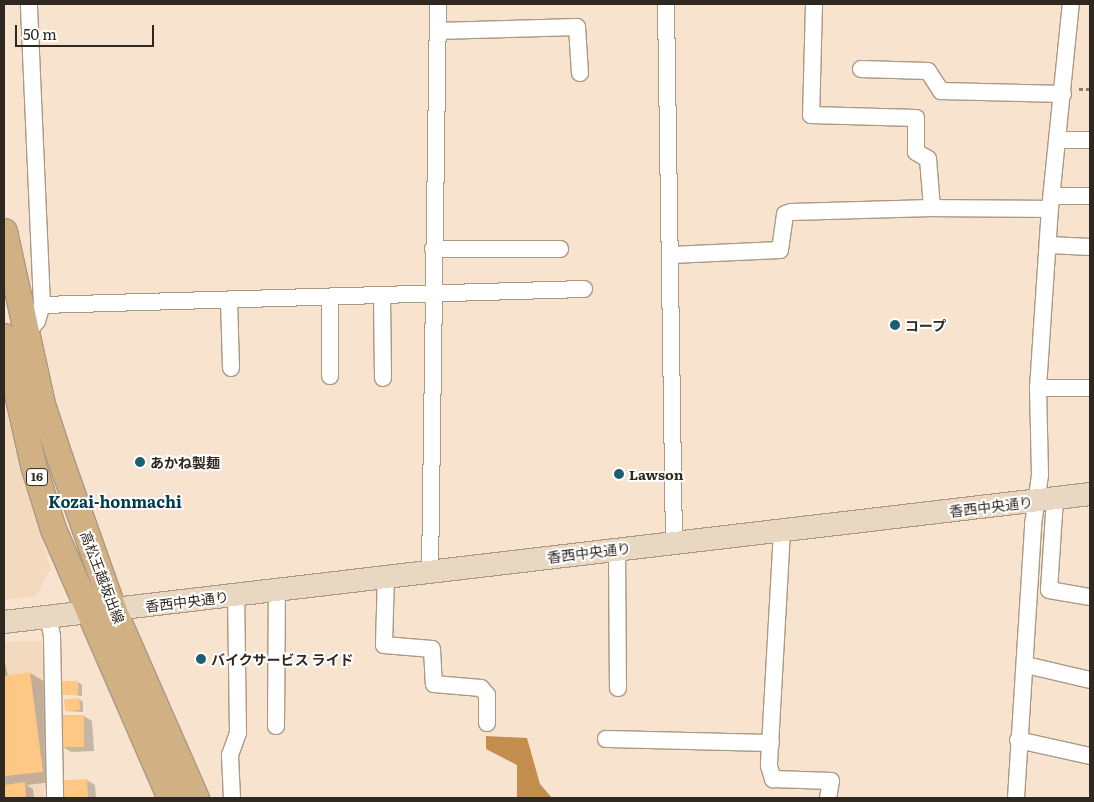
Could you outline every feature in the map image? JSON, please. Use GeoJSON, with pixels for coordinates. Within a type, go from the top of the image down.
{"type":"FeatureCollection","features":[{"type":"Feature","properties":{"kind":"main road","name":"高松王越坂出線"},"geometry":{"type":"LineString","coordinates":[[4,231],[12,339],[33,465],[53,530],[87,612],[172,781],[196,798]]}},
{"type":"Feature","properties":{"kind":"main road","name":"高松王越坂出線"},"geometry":{"type":"LineString","coordinates":[[12,339],[48,422],[172,781]]}},
{"type":"Feature","properties":{"kind":"street"},"geometry":{"type":"LineString","coordinates":[[12,339],[37,321],[42,305],[29,4]]}},
{"type":"Feature","properties":{"kind":"street"},"geometry":{"type":"LineString","coordinates":[[430,572],[436,294],[433,249],[438,4]]}},
{"type":"Feature","properties":{"kind":"street"},"geometry":{"type":"LineString","coordinates":[[666,4],[674,542]]}},
{"type":"Feature","properties":{"kind":"street"},"geometry":{"type":"LineString","coordinates":[[814,4],[811,115],[916,118],[916,152],[928,159],[932,208]]}},
{"type":"Feature","properties":{"kind":"street"},"geometry":{"type":"LineString","coordinates":[[1071,4],[1052,203],[1038,388],[1040,474],[1046,500],[1049,590],[1090,597]]}},
{"type":"Feature","properties":{"kind":"street"},"geometry":{"type":"LineString","coordinates":[[438,31],[577,27],[580,73]]}},
{"type":"Feature","properties":{"kind":"street"},"geometry":{"type":"LineString","coordinates":[[861,69],[928,71],[941,91],[1063,94]]}},
{"type":"Feature","properties":{"kind":"street"},"geometry":{"type":"LineString","coordinates":[[1058,140],[1090,140]]}},
{"type":"Feature","properties":{"kind":"street"},"geometry":{"type":"LineString","coordinates":[[671,255],[780,250],[785,214],[791,212],[1052,203],[1090,196]]}},
{"type":"Feature","properties":{"kind":"street"},"geometry":{"type":"LineString","coordinates":[[1049,245],[1090,247]]}},
{"type":"Feature","properties":{"kind":"street"},"geometry":{"type":"LineString","coordinates":[[433,249],[560,249]]}},
{"type":"Feature","properties":{"kind":"street"},"geometry":{"type":"LineString","coordinates":[[42,305],[330,298],[584,289]]}},
{"type":"Feature","properties":{"kind":"street"},"geometry":{"type":"LineString","coordinates":[[382,296],[383,378]]}},
{"type":"Feature","properties":{"kind":"street"},"geometry":{"type":"LineString","coordinates":[[330,298],[330,376]]}},
{"type":"Feature","properties":{"kind":"street"},"geometry":{"type":"LineString","coordinates":[[229,300],[231,368]]}},
{"type":"Feature","properties":{"kind":"street"},"geometry":{"type":"LineString","coordinates":[[1038,388],[1090,388]]}},
{"type":"Feature","properties":{"kind":"street","name":"香西中央通り"},"geometry":{"type":"LineString","coordinates":[[4,622],[674,542],[1089,496]]}},
{"type":"Feature","properties":{"kind":"street"},"geometry":{"type":"LineString","coordinates":[[1016,798],[1018,740],[1046,500]]}},
{"type":"Feature","properties":{"kind":"street"},"geometry":{"type":"LineString","coordinates":[[782,531],[769,766],[773,779],[831,781],[828,798]]}},
{"type":"Feature","properties":{"kind":"street"},"geometry":{"type":"LineString","coordinates":[[617,549],[618,688]]}},
{"type":"Feature","properties":{"kind":"street"},"geometry":{"type":"LineString","coordinates":[[386,576],[384,645],[432,650],[434,684],[481,688],[487,695],[486,723]]}},
{"type":"Feature","properties":{"kind":"street"},"geometry":{"type":"LineString","coordinates":[[276,590],[276,726]]}},
{"type":"Feature","properties":{"kind":"street"},"geometry":{"type":"LineString","coordinates":[[232,798],[230,755],[238,733],[236,595]]}},
{"type":"Feature","properties":{"kind":"street"},"geometry":{"type":"LineString","coordinates":[[48,617],[52,636],[55,798]]}},
{"type":"Feature","properties":{"kind":"street"},"geometry":{"type":"LineString","coordinates":[[1026,665],[1090,680]]}},
{"type":"Feature","properties":{"kind":"street"},"geometry":{"type":"LineString","coordinates":[[606,739],[771,743]]}},
{"type":"Feature","properties":{"kind":"street"},"geometry":{"type":"LineString","coordinates":[[1018,740],[1090,756]]}},
{"type":"Feature","properties":{"kind":"shaded area"},"geometry":{"type":"Polygon","coordinates":[[[4,404],[51,569],[36,596],[4,600],[4,404]]]}},
{"type":"Feature","properties":{"kind":"shaded area"},"geometry":{"type":"Polygon","coordinates":[[[42,641],[45,798],[7,798],[4,642],[42,641]]]}},
{"type":"Feature","properties":{"kind":"shaded area"},"geometry":{"type":"Polygon","coordinates":[[[486,736],[527,738],[540,784],[552,798],[517,798],[517,765],[486,749],[486,736]]]}},
{"type":"Feature","properties":{"kind":"building"},"geometry":{"type":"Polygon","coordinates":[[[30,672],[43,772],[4,776],[4,676],[30,672]]]}},
{"type":"Feature","properties":{"kind":"building"},"geometry":{"type":"Polygon","coordinates":[[[61,681],[78,681],[78,695],[61,695],[61,681]]]}},
{"type":"Feature","properties":{"kind":"building"},"geometry":{"type":"Polygon","coordinates":[[[79,698],[80,710],[65,711],[64,699],[79,698]]]}},
{"type":"Feature","properties":{"kind":"building"},"geometry":{"type":"Polygon","coordinates":[[[60,715],[84,715],[84,747],[60,747],[60,715]]]}},
{"type":"Feature","properties":{"kind":"building"},"geometry":{"type":"Polygon","coordinates":[[[87,779],[88,798],[63,798],[62,780],[87,779]]]}},
{"type":"Feature","properties":{"kind":"building"},"geometry":{"type":"Polygon","coordinates":[[[25,782],[26,798],[4,798],[4,785],[25,782]]]}},
{"type":"Feature","properties":{"kind":"place","name":"コープ"},"geometry":{"type":"Point","coordinates":[895,325]}},
{"type":"Feature","properties":{"kind":"place","name":"あかね製麺"},"geometry":{"type":"Point","coordinates":[140,462]}},
{"type":"Feature","properties":{"kind":"place","name":"Lawson"},"geometry":{"type":"Point","coordinates":[619,474]}},
{"type":"Feature","properties":{"kind":"place","name":"バイクサービス ライド"},"geometry":{"type":"Point","coordinates":[201,659]}},
{"type":"Feature","properties":{"kind":"district","name":"Kozai-honmachi"},"geometry":{"type":"Point","coordinates":[115,501]}}]}
